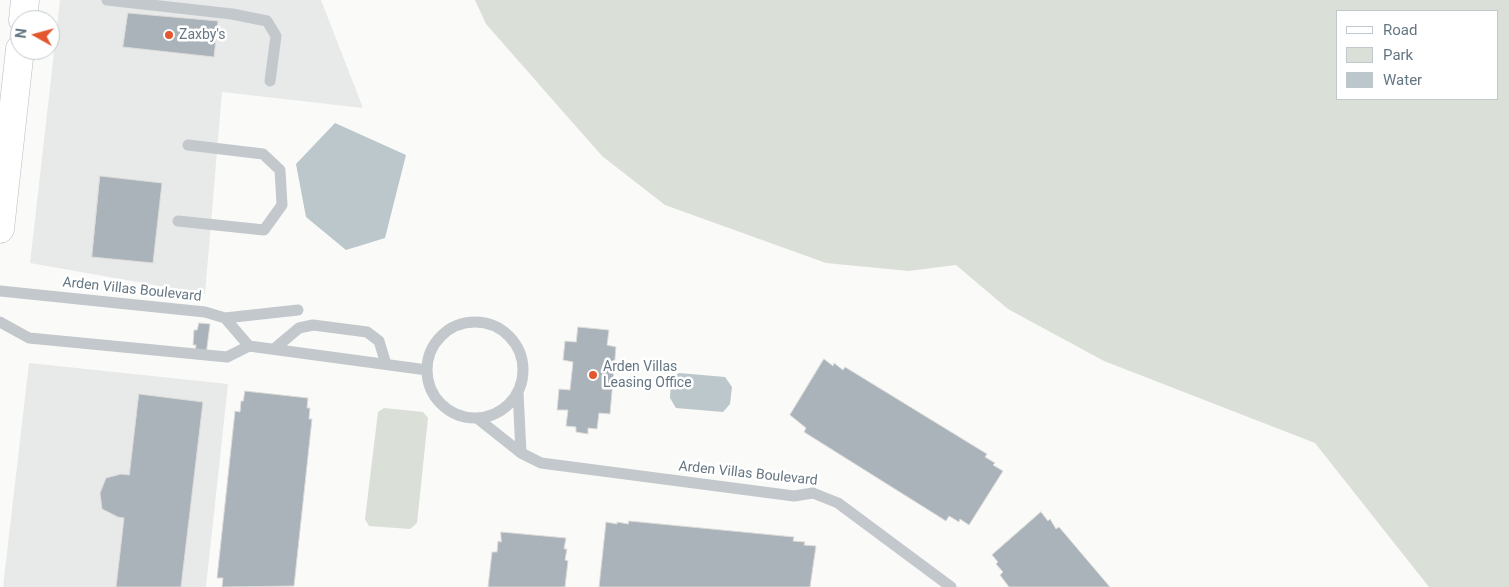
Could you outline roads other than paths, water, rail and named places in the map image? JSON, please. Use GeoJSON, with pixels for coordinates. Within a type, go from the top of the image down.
{"type":"FeatureCollection","features":[{"type":"Feature","properties":{"kind":"main road"},"geometry":{"type":"LineString","coordinates":[[0,229],[19,60]]}},
{"type":"Feature","properties":{"kind":"lane"},"geometry":{"type":"LineString","coordinates":[[107,0],[232,14],[267,21],[276,36],[270,81]]}},
{"type":"Feature","properties":{"kind":"lane"},"geometry":{"type":"LineString","coordinates":[[178,221],[264,230],[282,204],[280,170],[263,154],[188,145]]}},
{"type":"Feature","properties":{"kind":"lane","name":"Arden Villas Boulevard"},"geometry":{"type":"LineString","coordinates":[[0,291],[205,312],[225,318]]}},
{"type":"Feature","properties":{"kind":"lane"},"geometry":{"type":"LineString","coordinates":[[225,318],[298,310]]}},
{"type":"Feature","properties":{"kind":"lane"},"geometry":{"type":"LineString","coordinates":[[225,318],[249,346]]}},
{"type":"Feature","properties":{"kind":"lane"},"geometry":{"type":"LineString","coordinates":[[0,322],[29,338],[227,357],[249,346],[426,370],[431,352],[438,340],[447,331],[462,324],[478,322],[494,326],[508,334],[517,347],[522,361],[523,377],[518,392],[511,402],[490,416],[478,418]]}},
{"type":"Feature","properties":{"kind":"lane"},"geometry":{"type":"LineString","coordinates":[[274,349],[299,328],[313,325],[367,332],[379,341],[386,364]]}},
{"type":"Feature","properties":{"kind":"lane","name":"Arden Villas Boulevard"},"geometry":{"type":"LineString","coordinates":[[426,370],[432,389],[439,401],[450,410],[463,416],[478,418],[522,453],[541,463],[794,496],[813,494],[838,503],[948,586]]}},
{"type":"Feature","properties":{"kind":"lane"},"geometry":{"type":"LineString","coordinates":[[518,392],[522,453]]}},
{"type":"Feature","properties":{"kind":"water"},"geometry":{"type":"Polygon","coordinates":[[[335,123],[406,155],[385,238],[346,250],[306,217],[296,164],[335,123]]]}},
{"type":"Feature","properties":{"kind":"water"},"geometry":{"type":"Polygon","coordinates":[[[679,373],[725,377],[732,387],[730,404],[723,412],[676,408],[670,398],[671,378],[679,373]]]}},
{"type":"Feature","properties":{"kind":"place","name":"Zaxby's"},"geometry":{"type":"Point","coordinates":[169,35]}},
{"type":"Feature","properties":{"kind":"place","name":"Arden Villas Leasing Office"},"geometry":{"type":"Point","coordinates":[593,375]}}]}
